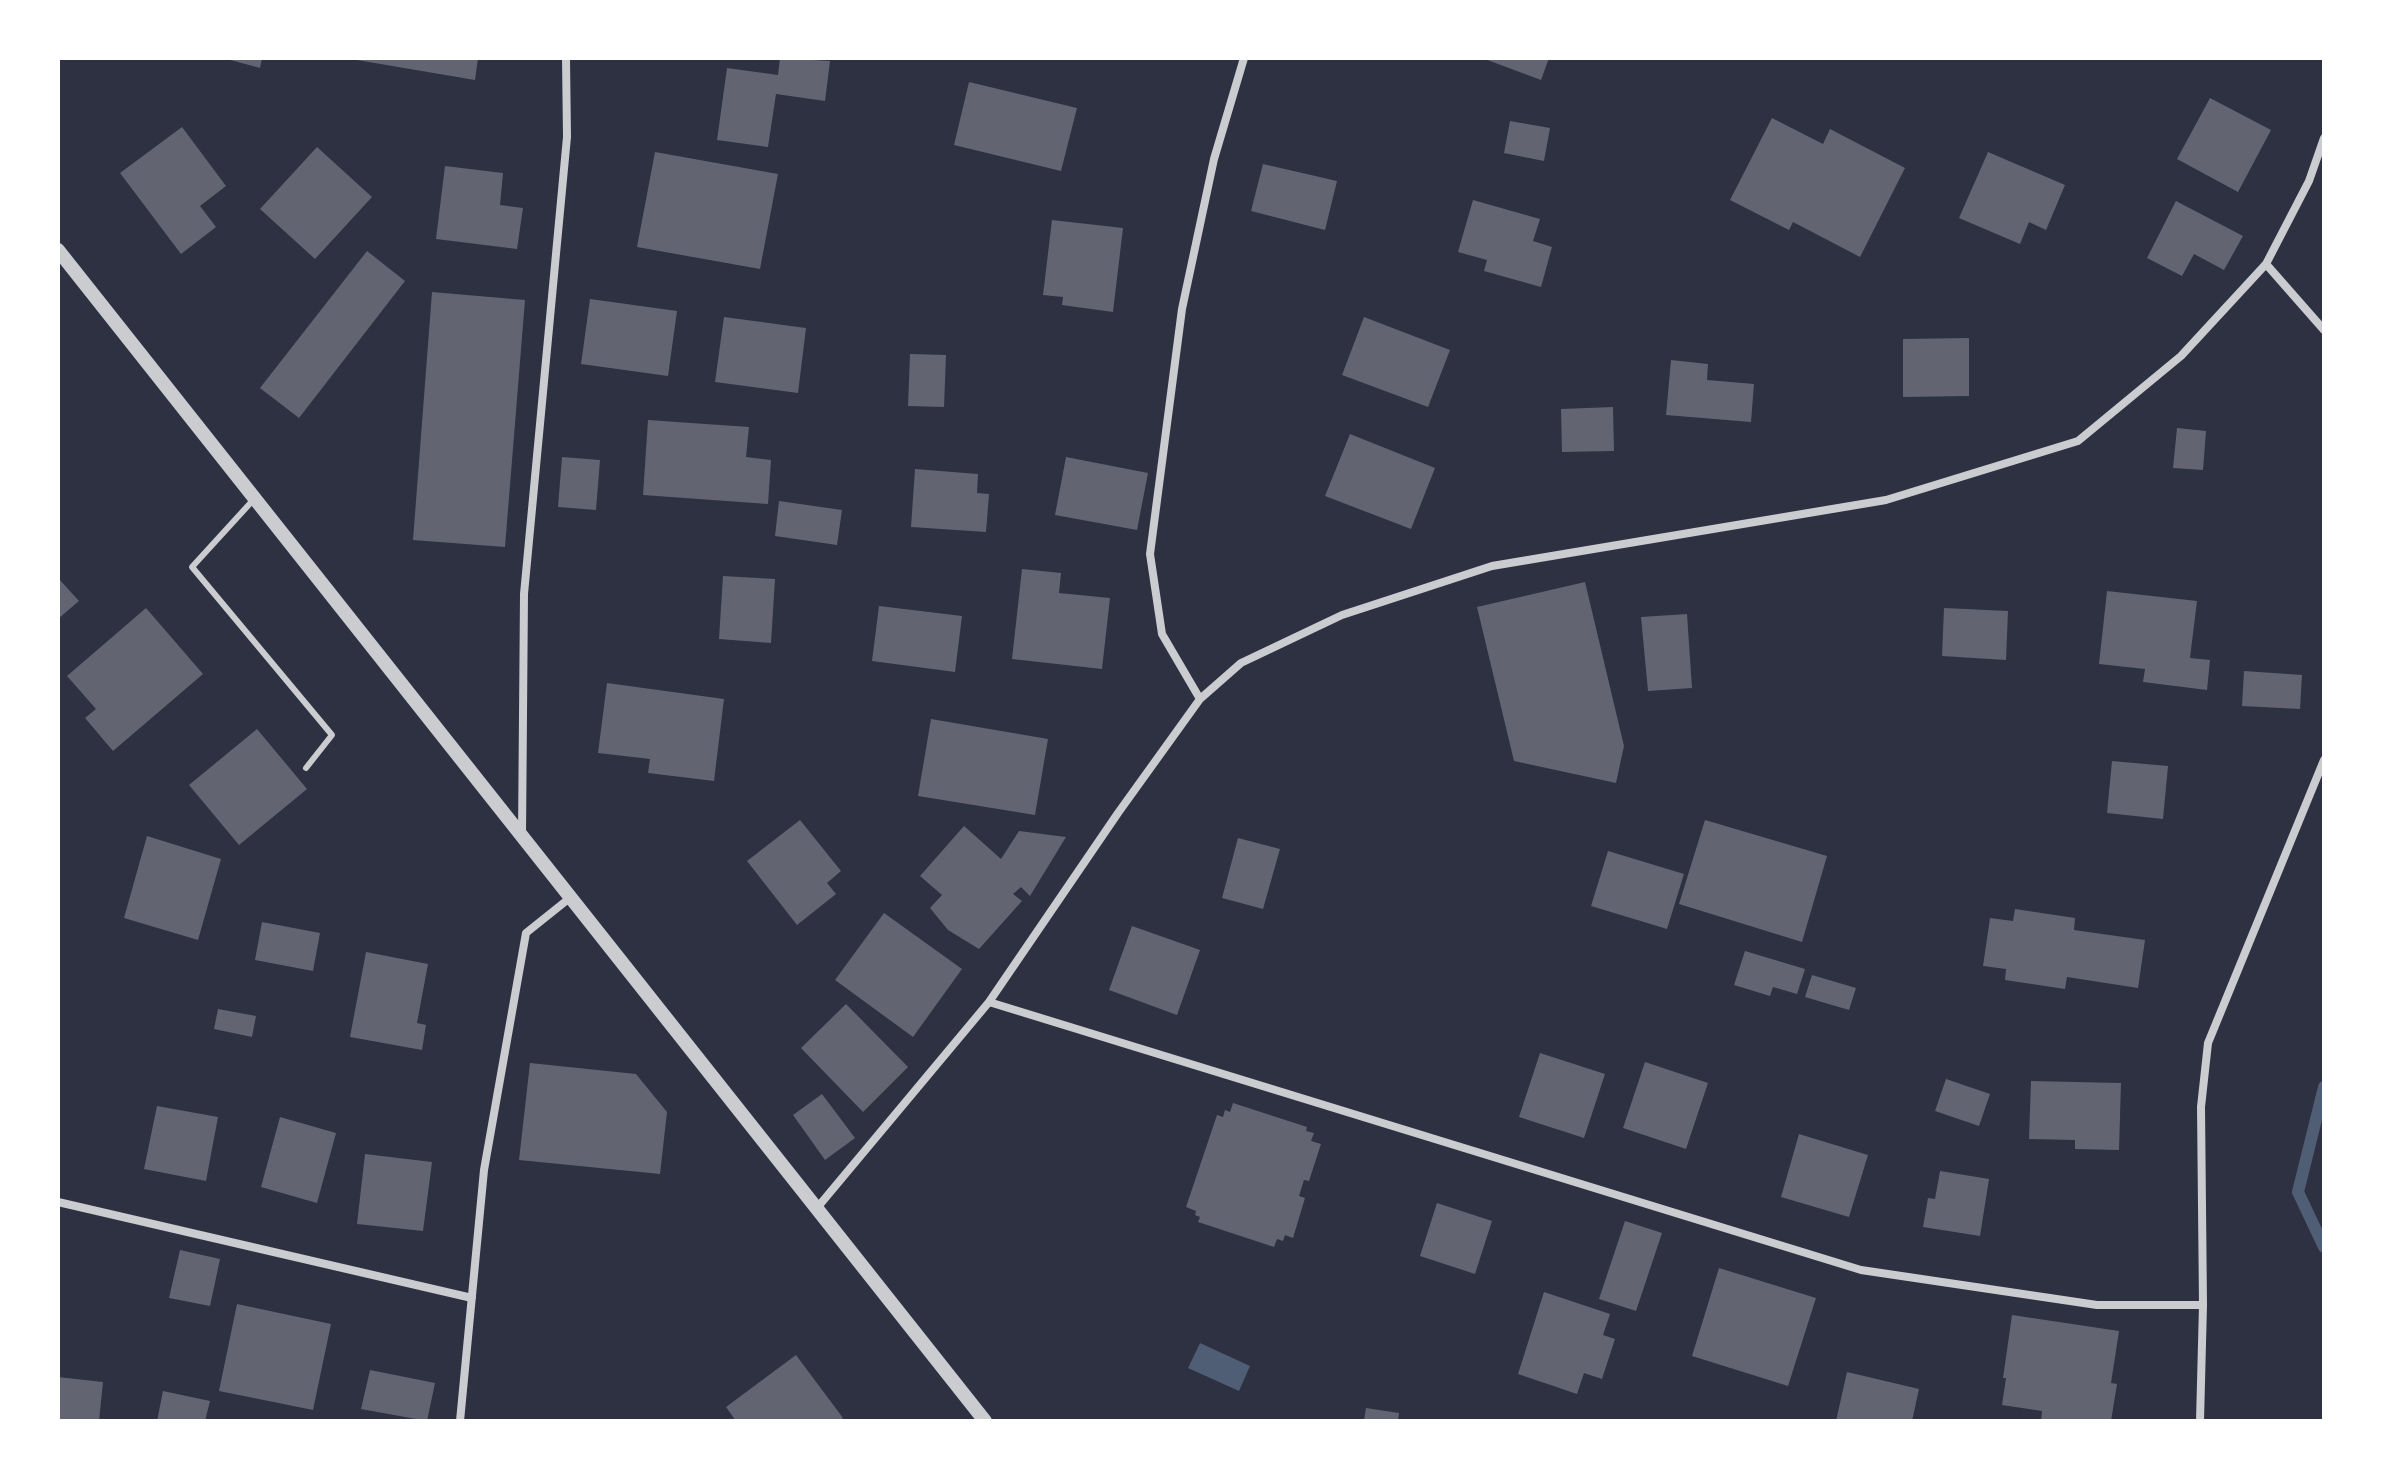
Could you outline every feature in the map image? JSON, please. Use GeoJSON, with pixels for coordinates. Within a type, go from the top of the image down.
{"type":"FeatureCollection","features":[{"type":"Feature","properties":{"kind":"street"},"geometry":{"type":"LineString","coordinates":[[522,836],[524,594],[567,137],[566,58]]}},
{"type":"Feature","properties":{"kind":"street"},"geometry":{"type":"LineString","coordinates":[[1200,699],[1162,634],[1150,554],[1182,309],[1214,159],[1244,58]]}},
{"type":"Feature","properties":{"kind":"street"},"geometry":{"type":"LineString","coordinates":[[817,1208],[989,1002],[1200,699],[1241,663],[1342,615],[1492,566],[1886,500],[2078,441],[2181,356],[2266,264],[2309,181],[2324,138]]}},
{"type":"Feature","properties":{"kind":"street"},"geometry":{"type":"LineString","coordinates":[[58,250],[985,1421]]}},
{"type":"Feature","properties":{"kind":"street"},"geometry":{"type":"LineString","coordinates":[[2266,264],[2324,330]]}},
{"type":"Feature","properties":{"kind":"street"},"geometry":{"type":"LineString","coordinates":[[2200,1421],[2203,1305],[2201,1107],[2208,1043],[2324,760]]}},
{"type":"Feature","properties":{"kind":"street"},"geometry":{"type":"LineString","coordinates":[[460,1421],[484,1170],[526,933],[571,897]]}},
{"type":"Feature","properties":{"kind":"street"},"geometry":{"type":"LineString","coordinates":[[989,1002],[1861,1270],[2097,1305],[2203,1305]]}},
{"type":"Feature","properties":{"kind":"street"},"geometry":{"type":"LineString","coordinates":[[58,1202],[472,1298]]}},
{"type":"Feature","properties":{"kind":"lane"},"geometry":{"type":"LineString","coordinates":[[255,498],[192,567],[332,735],[306,768]]}},
{"type":"Feature","properties":{"kind":"water"},"geometry":{"type":"Polygon","coordinates":[[[1200,1343],[1250,1366],[1239,1391],[1188,1368],[1200,1343]]]}},
{"type":"Feature","properties":{"kind":"building"},"geometry":{"type":"Polygon","coordinates":[[[223,58],[262,58],[260,68],[223,58]]]}},
{"type":"Feature","properties":{"kind":"building"},"geometry":{"type":"Polygon","coordinates":[[[345,58],[478,58],[475,80],[345,58]]]}},
{"type":"Feature","properties":{"kind":"building"},"geometry":{"type":"Polygon","coordinates":[[[780,58],[830,61],[825,101],[776,94],[768,147],[717,140],[727,68],[778,75],[780,58]]]}},
{"type":"Feature","properties":{"kind":"building"},"geometry":{"type":"Polygon","coordinates":[[[1482,58],[1549,58],[1541,80],[1482,58]]]}},
{"type":"Feature","properties":{"kind":"building"},"geometry":{"type":"Polygon","coordinates":[[[969,82],[1077,108],[1061,171],[954,145],[969,82]]]}},
{"type":"Feature","properties":{"kind":"building"},"geometry":{"type":"Polygon","coordinates":[[[2210,98],[2271,130],[2238,192],[2177,159],[2210,98]]]}},
{"type":"Feature","properties":{"kind":"building"},"geometry":{"type":"Polygon","coordinates":[[[1772,118],[1823,144],[1830,129],[1905,168],[1860,257],[1793,222],[1789,230],[1730,200],[1772,118]]]}},
{"type":"Feature","properties":{"kind":"building"},"geometry":{"type":"Polygon","coordinates":[[[1510,121],[1550,128],[1544,161],[1504,153],[1510,121]]]}},
{"type":"Feature","properties":{"kind":"building"},"geometry":{"type":"Polygon","coordinates":[[[182,127],[226,186],[200,206],[216,227],[181,254],[120,173],[182,127]]]}},
{"type":"Feature","properties":{"kind":"building"},"geometry":{"type":"Polygon","coordinates":[[[317,147],[372,197],[315,259],[260,209],[317,147]]]}},
{"type":"Feature","properties":{"kind":"building"},"geometry":{"type":"Polygon","coordinates":[[[655,152],[778,174],[760,269],[637,247],[655,152]]]}},
{"type":"Feature","properties":{"kind":"building"},"geometry":{"type":"Polygon","coordinates":[[[1988,152],[2065,185],[2046,230],[2029,222],[2020,244],[1959,218],[1988,152]]]}},
{"type":"Feature","properties":{"kind":"building"},"geometry":{"type":"Polygon","coordinates":[[[1263,164],[1337,181],[1325,230],[1251,211],[1263,164]]]}},
{"type":"Feature","properties":{"kind":"building"},"geometry":{"type":"Polygon","coordinates":[[[445,166],[503,173],[500,205],[523,208],[517,249],[436,239],[445,166]]]}},
{"type":"Feature","properties":{"kind":"building"},"geometry":{"type":"Polygon","coordinates":[[[1473,200],[1540,219],[1533,241],[1552,247],[1541,287],[1484,271],[1487,260],[1458,252],[1473,200]]]}},
{"type":"Feature","properties":{"kind":"building"},"geometry":{"type":"Polygon","coordinates":[[[2176,201],[2243,236],[2224,270],[2194,254],[2182,276],[2147,258],[2176,201]]]}},
{"type":"Feature","properties":{"kind":"building"},"geometry":{"type":"Polygon","coordinates":[[[1052,220],[1123,228],[1113,312],[1062,305],[1063,297],[1043,295],[1052,220]]]}},
{"type":"Feature","properties":{"kind":"building"},"geometry":{"type":"Polygon","coordinates":[[[367,251],[405,281],[299,418],[260,388],[367,251]]]}},
{"type":"Feature","properties":{"kind":"building"},"geometry":{"type":"Polygon","coordinates":[[[432,292],[525,300],[505,547],[413,540],[432,292]]]}},
{"type":"Feature","properties":{"kind":"building"},"geometry":{"type":"Polygon","coordinates":[[[590,299],[677,311],[668,376],[581,364],[590,299]]]}},
{"type":"Feature","properties":{"kind":"building"},"geometry":{"type":"Polygon","coordinates":[[[724,317],[806,328],[798,393],[715,382],[724,317]]]}},
{"type":"Feature","properties":{"kind":"building"},"geometry":{"type":"Polygon","coordinates":[[[1364,317],[1450,350],[1428,407],[1342,375],[1364,317]]]}},
{"type":"Feature","properties":{"kind":"building"},"geometry":{"type":"Polygon","coordinates":[[[1969,338],[1969,396],[1903,397],[1903,339],[1969,338]]]}},
{"type":"Feature","properties":{"kind":"building"},"geometry":{"type":"Polygon","coordinates":[[[910,354],[946,355],[944,407],[908,406],[910,354]]]}},
{"type":"Feature","properties":{"kind":"building"},"geometry":{"type":"Polygon","coordinates":[[[1671,360],[1708,364],[1707,380],[1754,384],[1751,422],[1666,415],[1671,360]]]}},
{"type":"Feature","properties":{"kind":"building"},"geometry":{"type":"Polygon","coordinates":[[[1613,407],[1614,451],[1562,452],[1561,409],[1613,407]]]}},
{"type":"Feature","properties":{"kind":"building"},"geometry":{"type":"Polygon","coordinates":[[[648,420],[749,427],[746,457],[771,460],[768,504],[643,495],[648,420]]]}},
{"type":"Feature","properties":{"kind":"building"},"geometry":{"type":"Polygon","coordinates":[[[2177,428],[2206,431],[2203,470],[2173,468],[2177,428]]]}},
{"type":"Feature","properties":{"kind":"building"},"geometry":{"type":"Polygon","coordinates":[[[1350,434],[1435,468],[1411,529],[1325,496],[1350,434]]]}},
{"type":"Feature","properties":{"kind":"building"},"geometry":{"type":"Polygon","coordinates":[[[562,457],[600,460],[596,510],[558,507],[562,457]]]}},
{"type":"Feature","properties":{"kind":"building"},"geometry":{"type":"Polygon","coordinates":[[[1066,457],[1148,473],[1137,530],[1055,515],[1066,457]]]}},
{"type":"Feature","properties":{"kind":"building"},"geometry":{"type":"Polygon","coordinates":[[[915,469],[978,474],[977,493],[989,494],[986,532],[911,527],[915,469]]]}},
{"type":"Feature","properties":{"kind":"building"},"geometry":{"type":"Polygon","coordinates":[[[779,501],[842,510],[837,545],[775,536],[779,501]]]}},
{"type":"Feature","properties":{"kind":"building"},"geometry":{"type":"Polygon","coordinates":[[[1022,569],[1061,573],[1059,593],[1110,598],[1102,669],[1012,659],[1022,569]]]}},
{"type":"Feature","properties":{"kind":"building"},"geometry":{"type":"Polygon","coordinates":[[[723,576],[775,579],[771,643],[719,639],[723,576]]]}},
{"type":"Feature","properties":{"kind":"building"},"geometry":{"type":"Polygon","coordinates":[[[58,578],[79,601],[58,619],[58,578]]]}},
{"type":"Feature","properties":{"kind":"building"},"geometry":{"type":"Polygon","coordinates":[[[1585,582],[1624,746],[1616,783],[1514,761],[1477,607],[1585,582]]]}},
{"type":"Feature","properties":{"kind":"building"},"geometry":{"type":"Polygon","coordinates":[[[2107,591],[2197,601],[2190,658],[2210,660],[2207,690],[2143,682],[2145,669],[2099,664],[2107,591]]]}},
{"type":"Feature","properties":{"kind":"building"},"geometry":{"type":"Polygon","coordinates":[[[879,606],[962,616],[955,672],[872,661],[879,606]]]}},
{"type":"Feature","properties":{"kind":"building"},"geometry":{"type":"Polygon","coordinates":[[[146,608],[203,674],[113,751],[85,718],[96,709],[67,676],[146,608]]]}},
{"type":"Feature","properties":{"kind":"building"},"geometry":{"type":"Polygon","coordinates":[[[1944,608],[2008,611],[2006,660],[1942,656],[1944,608]]]}},
{"type":"Feature","properties":{"kind":"building"},"geometry":{"type":"Polygon","coordinates":[[[1687,614],[1692,688],[1648,691],[1641,617],[1687,614]]]}},
{"type":"Feature","properties":{"kind":"building"},"geometry":{"type":"Polygon","coordinates":[[[2244,671],[2302,675],[2300,709],[2242,706],[2244,671]]]}},
{"type":"Feature","properties":{"kind":"building"},"geometry":{"type":"Polygon","coordinates":[[[607,683],[724,699],[714,781],[648,773],[650,759],[598,753],[607,683]]]}},
{"type":"Feature","properties":{"kind":"building"},"geometry":{"type":"Polygon","coordinates":[[[931,719],[1048,739],[1035,815],[918,796],[931,719]]]}},
{"type":"Feature","properties":{"kind":"building"},"geometry":{"type":"Polygon","coordinates":[[[257,729],[307,789],[239,845],[189,785],[257,729]]]}},
{"type":"Feature","properties":{"kind":"building"},"geometry":{"type":"Polygon","coordinates":[[[2112,761],[2168,766],[2163,819],[2107,813],[2112,761]]]}},
{"type":"Feature","properties":{"kind":"building"},"geometry":{"type":"Polygon","coordinates":[[[800,820],[841,871],[827,883],[836,894],[797,925],[747,861],[800,820]]]}},
{"type":"Feature","properties":{"kind":"building"},"geometry":{"type":"Polygon","coordinates":[[[1705,820],[1827,856],[1802,942],[1679,904],[1705,820]]]}},
{"type":"Feature","properties":{"kind":"building"},"geometry":{"type":"Polygon","coordinates":[[[964,826],[1001,859],[1019,831],[1066,837],[1030,896],[1021,887],[1013,894],[1022,901],[979,949],[948,930],[930,908],[942,895],[920,876],[964,826]]]}},
{"type":"Feature","properties":{"kind":"building"},"geometry":{"type":"Polygon","coordinates":[[[147,836],[221,859],[198,940],[124,918],[147,836]]]}},
{"type":"Feature","properties":{"kind":"building"},"geometry":{"type":"Polygon","coordinates":[[[1238,838],[1280,849],[1263,909],[1222,898],[1238,838]]]}},
{"type":"Feature","properties":{"kind":"building"},"geometry":{"type":"Polygon","coordinates":[[[1608,851],[1684,874],[1667,929],[1591,906],[1608,851]]]}},
{"type":"Feature","properties":{"kind":"building"},"geometry":{"type":"Polygon","coordinates":[[[2015,909],[2075,918],[2074,930],[2145,940],[2138,988],[2067,977],[2065,989],[2005,980],[2006,969],[1983,966],[1990,918],[2013,921],[2015,909]]]}},
{"type":"Feature","properties":{"kind":"building"},"geometry":{"type":"Polygon","coordinates":[[[884,913],[962,969],[913,1037],[835,980],[884,913]]]}},
{"type":"Feature","properties":{"kind":"building"},"geometry":{"type":"Polygon","coordinates":[[[262,922],[320,933],[313,971],[255,960],[262,922]]]}},
{"type":"Feature","properties":{"kind":"building"},"geometry":{"type":"Polygon","coordinates":[[[1132,926],[1200,950],[1177,1015],[1109,990],[1132,926]]]}},
{"type":"Feature","properties":{"kind":"building"},"geometry":{"type":"Polygon","coordinates":[[[1745,951],[1805,969],[1797,994],[1773,987],[1770,996],[1734,985],[1745,951]]]}},
{"type":"Feature","properties":{"kind":"building"},"geometry":{"type":"Polygon","coordinates":[[[366,952],[428,964],[417,1023],[426,1025],[422,1050],[350,1037],[366,952]]]}},
{"type":"Feature","properties":{"kind":"building"},"geometry":{"type":"Polygon","coordinates":[[[1812,975],[1856,988],[1849,1010],[1805,997],[1812,975]]]}},
{"type":"Feature","properties":{"kind":"building"},"geometry":{"type":"Polygon","coordinates":[[[846,1004],[908,1067],[863,1112],[801,1048],[846,1004]]]}},
{"type":"Feature","properties":{"kind":"building"},"geometry":{"type":"Polygon","coordinates":[[[218,1009],[256,1016],[252,1037],[214,1029],[218,1009]]]}},
{"type":"Feature","properties":{"kind":"building"},"geometry":{"type":"Polygon","coordinates":[[[1540,1053],[1605,1074],[1584,1138],[1519,1117],[1540,1053]]]}},
{"type":"Feature","properties":{"kind":"building"},"geometry":{"type":"Polygon","coordinates":[[[1645,1062],[1708,1083],[1686,1149],[1623,1128],[1645,1062]]]}},
{"type":"Feature","properties":{"kind":"building"},"geometry":{"type":"Polygon","coordinates":[[[530,1063],[636,1074],[667,1112],[660,1174],[519,1160],[530,1063]]]}},
{"type":"Feature","properties":{"kind":"building"},"geometry":{"type":"Polygon","coordinates":[[[1946,1079],[1990,1094],[1979,1126],[1935,1111],[1946,1079]]]}},
{"type":"Feature","properties":{"kind":"building"},"geometry":{"type":"Polygon","coordinates":[[[2031,1081],[2121,1083],[2119,1150],[2075,1149],[2075,1140],[2029,1139],[2031,1081]]]}},
{"type":"Feature","properties":{"kind":"building"},"geometry":{"type":"Polygon","coordinates":[[[822,1094],[855,1138],[825,1160],[793,1115],[822,1094]]]}},
{"type":"Feature","properties":{"kind":"building"},"geometry":{"type":"Polygon","coordinates":[[[1233,1103],[1307,1127],[1306,1131],[1314,1133],[1311,1141],[1321,1144],[1309,1181],[1304,1180],[1299,1196],[1305,1198],[1293,1238],[1285,1235],[1283,1241],[1277,1239],[1274,1247],[1198,1222],[1200,1217],[1195,1215],[1196,1211],[1186,1207],[1217,1115],[1223,1117],[1225,1110],[1230,1112],[1233,1103]]]}},
{"type":"Feature","properties":{"kind":"building"},"geometry":{"type":"Polygon","coordinates":[[[157,1106],[218,1117],[206,1181],[144,1169],[157,1106]]]}},
{"type":"Feature","properties":{"kind":"building"},"geometry":{"type":"Polygon","coordinates":[[[280,1117],[336,1133],[317,1203],[261,1187],[280,1117]]]}},
{"type":"Feature","properties":{"kind":"building"},"geometry":{"type":"Polygon","coordinates":[[[1799,1134],[1868,1155],[1849,1217],[1781,1197],[1799,1134]]]}},
{"type":"Feature","properties":{"kind":"building"},"geometry":{"type":"Polygon","coordinates":[[[365,1154],[432,1162],[423,1231],[357,1224],[365,1154]]]}},
{"type":"Feature","properties":{"kind":"building"},"geometry":{"type":"Polygon","coordinates":[[[1940,1171],[1989,1179],[1980,1236],[1923,1227],[1928,1198],[1935,1199],[1940,1171]]]}},
{"type":"Feature","properties":{"kind":"building"},"geometry":{"type":"Polygon","coordinates":[[[1437,1203],[1492,1221],[1475,1274],[1420,1256],[1437,1203]]]}},
{"type":"Feature","properties":{"kind":"building"},"geometry":{"type":"Polygon","coordinates":[[[1625,1221],[1662,1233],[1636,1311],[1599,1299],[1625,1221]]]}},
{"type":"Feature","properties":{"kind":"building"},"geometry":{"type":"Polygon","coordinates":[[[180,1250],[220,1259],[210,1306],[169,1298],[180,1250]]]}},
{"type":"Feature","properties":{"kind":"building"},"geometry":{"type":"Polygon","coordinates":[[[1719,1268],[1816,1298],[1788,1386],[1692,1356],[1719,1268]]]}},
{"type":"Feature","properties":{"kind":"building"},"geometry":{"type":"Polygon","coordinates":[[[1544,1292],[1610,1314],[1603,1335],[1615,1339],[1602,1379],[1584,1373],[1577,1394],[1518,1374],[1544,1292]]]}},
{"type":"Feature","properties":{"kind":"building"},"geometry":{"type":"Polygon","coordinates":[[[237,1304],[331,1324],[313,1410],[219,1391],[237,1304]]]}},
{"type":"Feature","properties":{"kind":"building"},"geometry":{"type":"Polygon","coordinates":[[[2012,1315],[2119,1331],[2111,1383],[2117,1384],[2111,1421],[2041,1421],[2042,1411],[2002,1405],[2012,1315]]]}},
{"type":"Feature","properties":{"kind":"building"},"geometry":{"type":"Polygon","coordinates":[[[796,1355],[843,1418],[838,1421],[736,1421],[726,1407],[796,1355]]]}},
{"type":"Feature","properties":{"kind":"building"},"geometry":{"type":"Polygon","coordinates":[[[370,1370],[435,1383],[427,1421],[361,1409],[370,1370]]]}},
{"type":"Feature","properties":{"kind":"building"},"geometry":{"type":"Polygon","coordinates":[[[1847,1372],[1919,1389],[1912,1421],[1836,1421],[1847,1372]]]}},
{"type":"Feature","properties":{"kind":"building"},"geometry":{"type":"Polygon","coordinates":[[[58,1377],[103,1382],[99,1421],[58,1421],[58,1377]]]}},
{"type":"Feature","properties":{"kind":"building"},"geometry":{"type":"Polygon","coordinates":[[[163,1391],[210,1401],[205,1421],[157,1421],[163,1391]]]}},
{"type":"Feature","properties":{"kind":"building"},"geometry":{"type":"Polygon","coordinates":[[[1366,1408],[1399,1413],[1398,1421],[1364,1421],[1366,1408]]]}},
{"type":"Feature","properties":{"kind":"waterway"},"geometry":{"type":"LineString","coordinates":[[2324,1087],[2298,1192],[2324,1247]]}}]}
